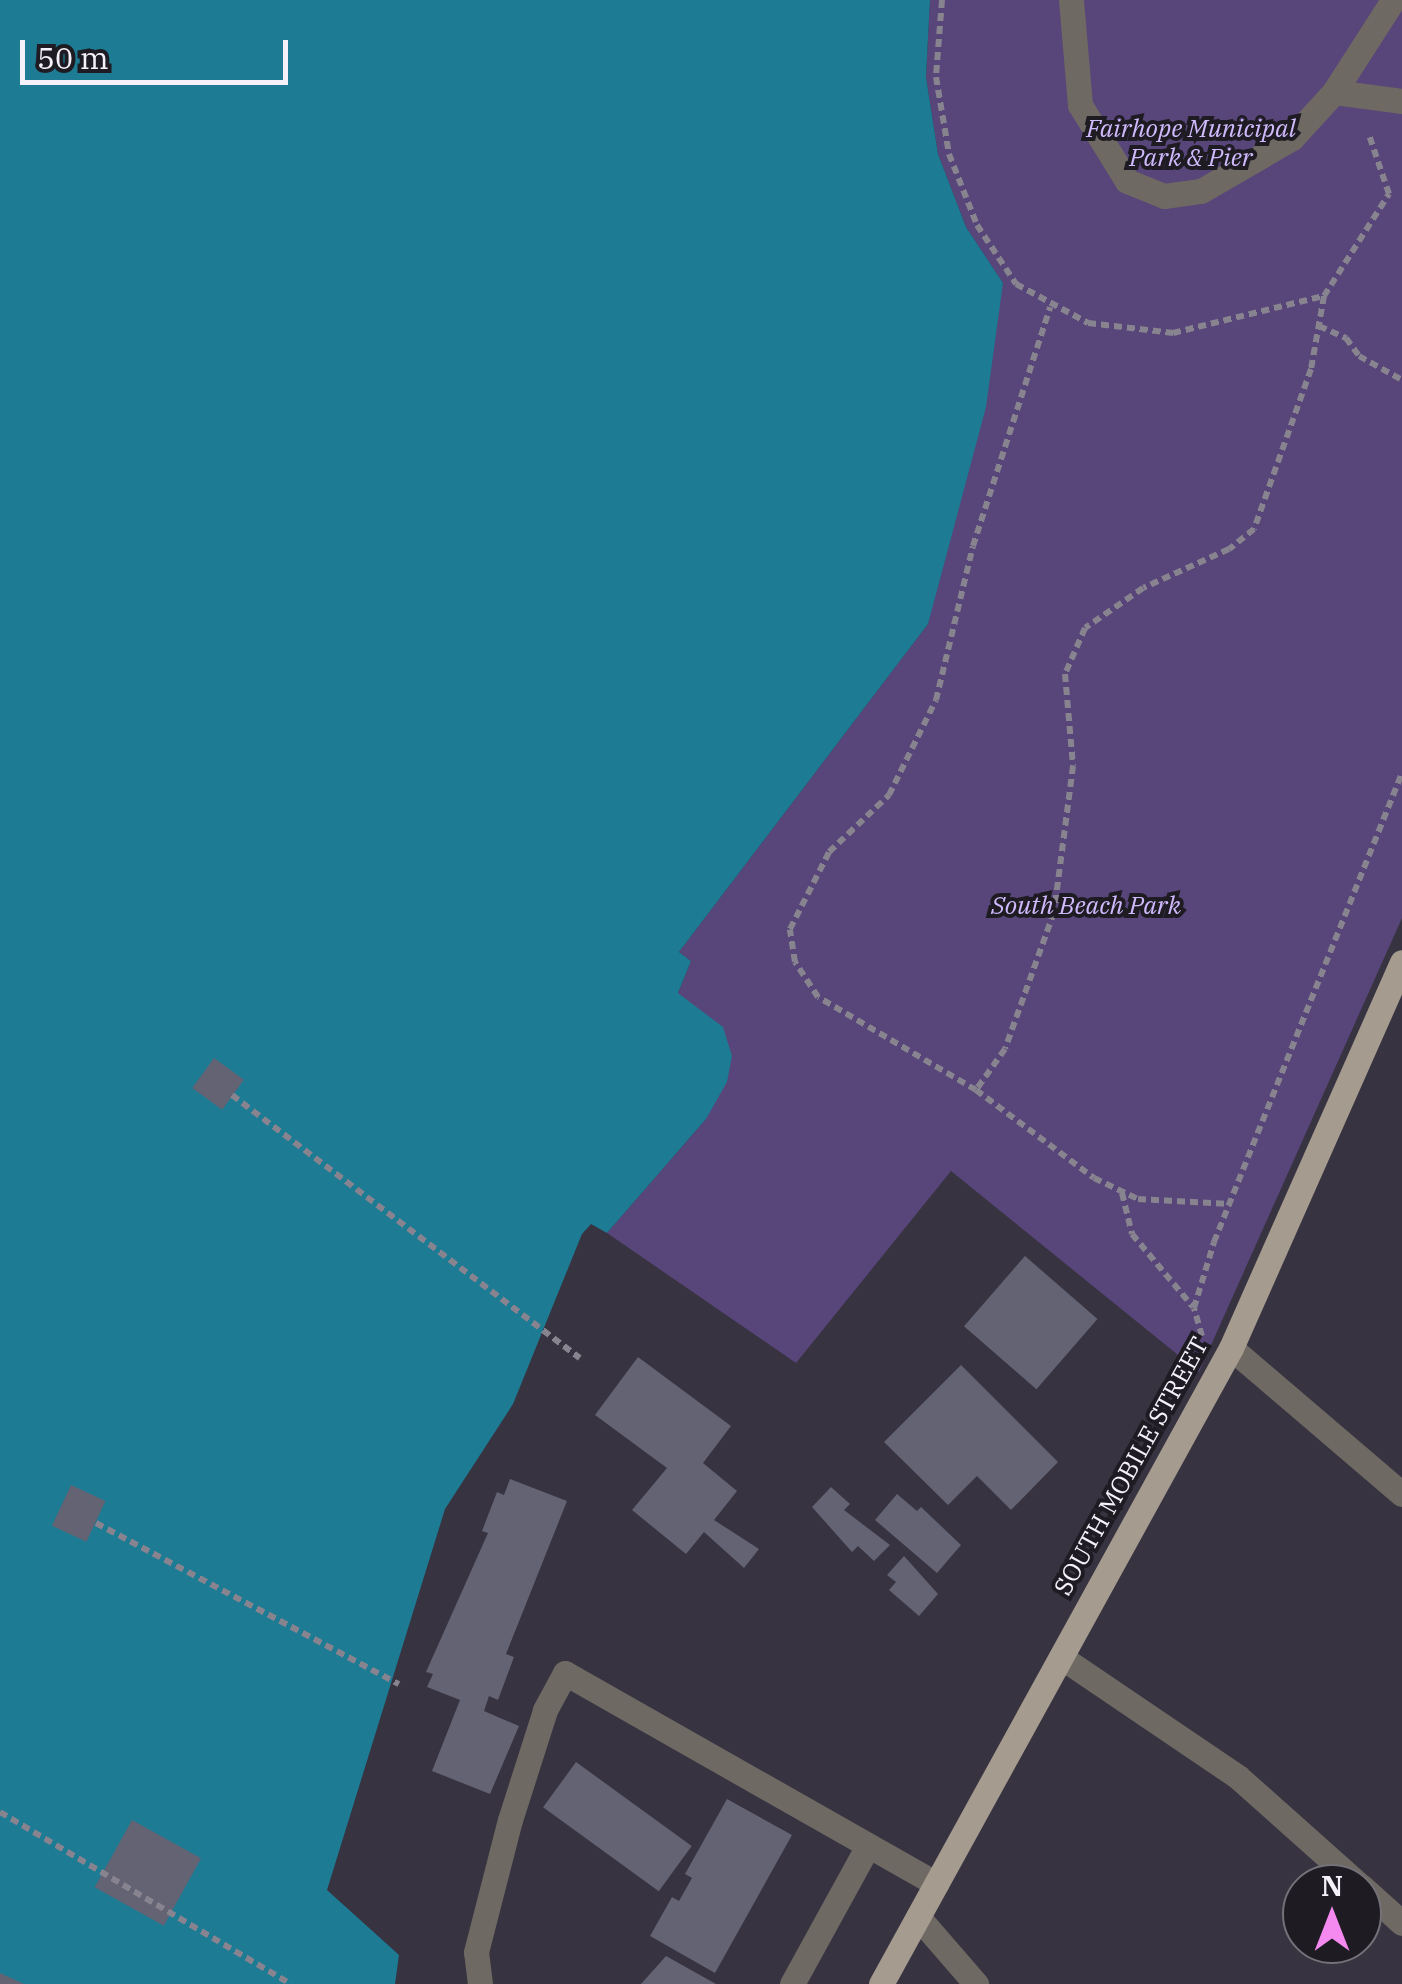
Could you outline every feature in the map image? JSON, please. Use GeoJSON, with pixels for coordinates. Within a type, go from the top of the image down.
{"type":"FeatureCollection","features":[{"type":"Feature","properties":{"kind":"main road","name":"SOUTH MOBILE STREET"},"geometry":{"type":"LineString","coordinates":[[880,1984],[1231,1348],[1402,962]]}},
{"type":"Feature","properties":{"kind":"street"},"geometry":{"type":"LineString","coordinates":[[1071,0],[1080,105],[1127,181],[1164,196],[1202,191],[1246,171],[1292,138],[1334,92],[1393,0]]}},
{"type":"Feature","properties":{"kind":"street"},"geometry":{"type":"LineString","coordinates":[[1334,92],[1402,101]]}},
{"type":"Feature","properties":{"kind":"street"},"geometry":{"type":"LineString","coordinates":[[1231,1348],[1402,1494]]}},
{"type":"Feature","properties":{"kind":"street"},"geometry":{"type":"LineString","coordinates":[[1060,1657],[1238,1777],[1335,1864]]}},
{"type":"Feature","properties":{"kind":"street"},"geometry":{"type":"LineString","coordinates":[[480,1984],[476,1952],[510,1820],[545,1710],[565,1673],[936,1884]]}},
{"type":"Feature","properties":{"kind":"street"},"geometry":{"type":"LineString","coordinates":[[792,1984],[868,1846]]}},
{"type":"Feature","properties":{"kind":"street"},"geometry":{"type":"LineString","coordinates":[[1382,1905],[1402,1923]]}},
{"type":"Feature","properties":{"kind":"street"},"geometry":{"type":"LineString","coordinates":[[918,1917],[976,1984]]}},
{"type":"Feature","properties":{"kind":"path"},"geometry":{"type":"LineString","coordinates":[[942,0],[936,77],[949,154],[976,225],[1016,284],[1050,307],[1088,323],[1173,333],[1324,296]]}},
{"type":"Feature","properties":{"kind":"path"},"geometry":{"type":"LineString","coordinates":[[976,1090],[1005,1049],[1054,912],[1073,766],[1065,674],[1085,628],[1254,529],[1310,370],[1324,296],[1390,194],[1369,135]]}},
{"type":"Feature","properties":{"kind":"path"},"geometry":{"type":"LineString","coordinates":[[1050,307],[973,546],[936,700],[889,795],[828,852],[790,928],[795,962],[818,997],[976,1090],[1122,1191],[1138,1199],[1230,1204]]}},
{"type":"Feature","properties":{"kind":"path"},"geometry":{"type":"LineString","coordinates":[[1319,326],[1346,338],[1359,356],[1402,380]]}},
{"type":"Feature","properties":{"kind":"path"},"geometry":{"type":"LineString","coordinates":[[1194,1308],[1230,1204],[1402,773]]}},
{"type":"Feature","properties":{"kind":"path"},"geometry":{"type":"LineString","coordinates":[[232,1096],[580,1358]]}},
{"type":"Feature","properties":{"kind":"path"},"geometry":{"type":"LineString","coordinates":[[1122,1191],[1132,1234],[1194,1308],[1202,1338],[1193,1353]]}},
{"type":"Feature","properties":{"kind":"path"},"geometry":{"type":"LineString","coordinates":[[96,1523],[399,1684]]}},
{"type":"Feature","properties":{"kind":"path"},"geometry":{"type":"LineString","coordinates":[[0,1812],[291,1984]]}},
{"type":"Feature","properties":{"kind":"green space","name":"South Beach Park"},"geometry":{"type":"Polygon","coordinates":[[[930,0],[1402,0],[1402,918],[1199,1372],[951,1171],[796,1363],[607,1233],[706,1119],[678,993],[691,961],[679,952],[928,624],[1003,283],[966,227],[938,154],[926,77],[930,0]]]}},
{"type":"Feature","properties":{"kind":"water"},"geometry":{"type":"Polygon","coordinates":[[[0,0],[930,0],[926,77],[938,154],[966,227],[1003,283],[986,407],[928,624],[679,952],[691,961],[678,993],[723,1027],[732,1056],[727,1082],[706,1119],[607,1233],[591,1224],[582,1234],[513,1404],[445,1509],[327,1890],[399,1955],[395,1984],[0,1984],[0,0]]]}},
{"type":"Feature","properties":{"kind":"building"},"geometry":{"type":"Polygon","coordinates":[[[214,1058],[244,1080],[222,1110],[192,1088],[214,1058]]]}},
{"type":"Feature","properties":{"kind":"building"},"geometry":{"type":"Polygon","coordinates":[[[1025,1256],[1097,1319],[1036,1389],[964,1326],[1025,1256]]]}},
{"type":"Feature","properties":{"kind":"building"},"geometry":{"type":"Polygon","coordinates":[[[638,1357],[731,1426],[703,1463],[737,1491],[714,1520],[759,1549],[744,1568],[704,1532],[686,1554],[632,1510],[667,1468],[595,1415],[638,1357]]]}},
{"type":"Feature","properties":{"kind":"building"},"geometry":{"type":"Polygon","coordinates":[[[961,1365],[1058,1462],[1011,1510],[977,1476],[948,1505],[884,1442],[961,1365]]]}},
{"type":"Feature","properties":{"kind":"building"},"geometry":{"type":"Polygon","coordinates":[[[510,1479],[567,1501],[506,1654],[514,1657],[498,1700],[489,1696],[484,1711],[519,1726],[490,1794],[432,1771],[460,1700],[427,1687],[433,1674],[426,1672],[488,1533],[482,1531],[497,1492],[504,1495],[510,1479]]]}},
{"type":"Feature","properties":{"kind":"building"},"geometry":{"type":"Polygon","coordinates":[[[71,1485],[105,1501],[86,1542],[52,1526],[71,1485]]]}},
{"type":"Feature","properties":{"kind":"building"},"geometry":{"type":"Polygon","coordinates":[[[831,1487],[850,1504],[844,1510],[890,1545],[874,1561],[858,1546],[852,1552],[812,1507],[831,1487]]]}},
{"type":"Feature","properties":{"kind":"building"},"geometry":{"type":"Polygon","coordinates":[[[897,1494],[917,1511],[921,1507],[961,1545],[937,1573],[875,1520],[897,1494]]]}},
{"type":"Feature","properties":{"kind":"building"},"geometry":{"type":"Polygon","coordinates":[[[904,1556],[938,1594],[919,1616],[889,1590],[896,1582],[887,1575],[904,1556]]]}},
{"type":"Feature","properties":{"kind":"building"},"geometry":{"type":"Polygon","coordinates":[[[576,1762],[692,1846],[659,1891],[543,1807],[576,1762]]]}},
{"type":"Feature","properties":{"kind":"building"},"geometry":{"type":"Polygon","coordinates":[[[727,1799],[792,1835],[715,1973],[650,1936],[672,1897],[679,1901],[692,1878],[685,1874],[727,1799]]]}},
{"type":"Feature","properties":{"kind":"building"},"geometry":{"type":"Polygon","coordinates":[[[132,1820],[201,1858],[164,1926],[95,1887],[132,1820]]]}},
{"type":"Feature","properties":{"kind":"building"},"geometry":{"type":"Polygon","coordinates":[[[666,1956],[716,1984],[641,1984],[666,1956]]]}},
{"type":"Feature","properties":{"kind":"building"},"geometry":{"type":"Polygon","coordinates":[[[0,1973],[24,1984],[0,1984],[0,1973]]]}},
{"type":"Feature","properties":{"kind":"park label","name":"Fairhope Municipal Park & Pier"},"geometry":{"type":"Point","coordinates":[1191,144]}}]}
